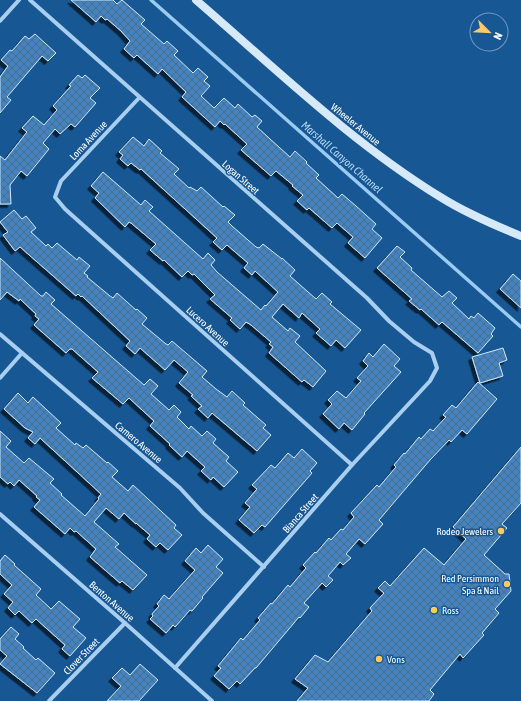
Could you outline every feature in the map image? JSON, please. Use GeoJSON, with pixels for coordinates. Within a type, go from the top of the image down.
{"type":"FeatureCollection","features":[{"type":"Feature","properties":{"kind":"main road","name":"Wheeler Avenue"},"geometry":{"type":"LineString","coordinates":[[196,0],[348,132],[392,166],[443,199],[492,224],[521,236]]}},
{"type":"Feature","properties":{"kind":"street"},"geometry":{"type":"LineString","coordinates":[[0,21],[19,0]]}},
{"type":"Feature","properties":{"kind":"street","name":"Logan Street"},"geometry":{"type":"LineString","coordinates":[[30,0],[139,98],[367,298],[389,321],[414,342],[432,353],[437,368]]}},
{"type":"Feature","properties":{"kind":"street","name":"Loma Avenue"},"geometry":{"type":"LineString","coordinates":[[55,198],[61,181],[139,98]]}},
{"type":"Feature","properties":{"kind":"street","name":"Lucero Avenue"},"geometry":{"type":"LineString","coordinates":[[55,198],[65,209],[352,465]]}},
{"type":"Feature","properties":{"kind":"street","name":"Camero Avenue"},"geometry":{"type":"LineString","coordinates":[[0,334],[180,488],[203,513],[264,567]]}},
{"type":"Feature","properties":{"kind":"street"},"geometry":{"type":"LineString","coordinates":[[0,378],[22,353]]}},
{"type":"Feature","properties":{"kind":"street","name":"Bianca Street"},"geometry":{"type":"LineString","coordinates":[[175,668],[352,465],[430,381],[437,368]]}},
{"type":"Feature","properties":{"kind":"street","name":"Benton Avenue"},"geometry":{"type":"LineString","coordinates":[[0,514],[212,701]]}},
{"type":"Feature","properties":{"kind":"street","name":"Clover Street"},"geometry":{"type":"LineString","coordinates":[[49,701],[125,623]]}},
{"type":"Feature","properties":{"kind":"building"},"geometry":{"type":"Polygon","coordinates":[[[71,0],[113,0],[117,4],[122,0],[145,20],[141,24],[164,44],[167,41],[178,51],[174,55],[193,73],[198,68],[208,77],[204,81],[210,86],[201,96],[214,108],[224,98],[235,108],[238,104],[252,117],[255,115],[262,121],[257,127],[290,157],[295,151],[319,175],[316,178],[338,198],[342,194],[376,224],[372,229],[382,238],[365,258],[348,243],[353,237],[337,223],[332,228],[309,208],[307,210],[297,201],[303,195],[292,186],[293,185],[276,171],[271,176],[241,150],[247,144],[225,124],[224,125],[220,121],[215,127],[182,97],[186,92],[162,69],[158,74],[137,55],[134,58],[124,49],[130,41],[121,31],[101,16],[96,22],[71,0]]]}},
{"type":"Feature","properties":{"kind":"building"},"geometry":{"type":"Polygon","coordinates":[[[35,34],[56,53],[48,61],[42,56],[7,97],[11,100],[0,113],[0,77],[8,66],[1,60],[10,50],[12,51],[25,36],[29,39],[35,34]]]}},
{"type":"Feature","properties":{"kind":"building"},"geometry":{"type":"Polygon","coordinates":[[[78,75],[82,78],[85,75],[100,88],[90,98],[96,103],[75,127],[71,124],[60,134],[55,129],[43,143],[49,149],[27,176],[21,171],[10,185],[11,204],[0,204],[0,156],[5,160],[27,132],[22,128],[33,116],[44,125],[57,110],[53,106],[71,86],[69,85],[78,75]]]}},
{"type":"Feature","properties":{"kind":"building"},"geometry":{"type":"Polygon","coordinates":[[[133,137],[144,146],[149,139],[162,151],[160,153],[179,169],[174,174],[189,188],[190,187],[197,191],[201,187],[223,207],[224,206],[235,215],[228,222],[232,226],[256,247],[259,248],[263,244],[282,258],[295,270],[290,276],[316,299],[322,293],[332,302],[330,304],[361,330],[345,348],[336,340],[331,346],[316,333],[320,329],[302,313],[299,318],[283,304],[272,317],[288,331],[290,328],[300,336],[295,342],[326,371],[313,387],[304,380],[302,382],[269,353],[273,347],[269,344],[271,342],[251,325],[246,322],[240,329],[230,320],[232,318],[210,299],[215,295],[194,274],[192,275],[188,271],[182,277],[164,260],[163,261],[150,250],[156,244],[131,223],[129,222],[125,227],[95,198],[99,193],[91,186],[103,172],[141,205],[145,200],[153,207],[149,211],[203,259],[208,253],[215,260],[211,265],[217,272],[261,310],[278,292],[255,271],[252,275],[244,268],[248,263],[227,245],[222,250],[213,242],[217,238],[141,169],[140,170],[131,163],[128,166],[120,159],[123,155],[119,152],[133,137]]]}},
{"type":"Feature","properties":{"kind":"building"},"geometry":{"type":"Polygon","coordinates":[[[14,210],[22,219],[26,216],[36,228],[31,232],[46,246],[48,244],[52,248],[57,243],[77,260],[79,257],[90,266],[84,273],[88,276],[87,277],[113,298],[117,293],[136,310],[137,309],[147,318],[142,324],[166,344],[168,345],[172,341],[207,371],[202,377],[216,389],[227,397],[232,391],[245,403],[243,405],[266,425],[263,428],[271,435],[257,451],[212,413],[208,418],[198,409],[202,406],[191,396],[193,395],[179,383],[188,372],[174,360],[165,370],[140,348],[135,354],[126,346],[130,341],[82,296],[81,297],[78,294],[76,296],[20,247],[15,251],[3,235],[8,232],[0,222],[14,210]]]}},
{"type":"Feature","properties":{"kind":"building"},"geometry":{"type":"Polygon","coordinates":[[[397,246],[405,252],[400,257],[412,268],[411,270],[442,297],[449,291],[457,298],[452,303],[469,319],[471,316],[474,318],[478,313],[495,328],[491,334],[493,336],[478,353],[442,322],[439,325],[421,309],[420,310],[409,301],[412,299],[377,268],[397,246]]]}},
{"type":"Feature","properties":{"kind":"building"},"geometry":{"type":"Polygon","coordinates":[[[0,258],[41,296],[43,296],[46,292],[55,300],[51,304],[144,385],[150,379],[158,386],[151,394],[169,410],[174,405],[181,412],[177,417],[189,429],[191,426],[202,436],[207,431],[216,439],[213,443],[229,457],[226,461],[238,472],[224,487],[213,477],[211,480],[201,471],[205,467],[187,451],[182,457],[169,445],[170,444],[150,426],[154,421],[129,398],[123,404],[92,378],[98,372],[72,349],[66,353],[34,325],[39,319],[35,316],[36,314],[20,299],[19,301],[7,292],[0,300],[0,258]]]}},
{"type":"Feature","properties":{"kind":"building"},"geometry":{"type":"Polygon","coordinates":[[[513,274],[521,281],[521,308],[500,289],[513,274]]]}},
{"type":"Feature","properties":{"kind":"building"},"geometry":{"type":"Polygon","coordinates":[[[384,344],[400,359],[394,366],[401,372],[364,413],[365,414],[352,430],[344,423],[339,429],[323,414],[332,404],[328,400],[337,391],[346,398],[361,381],[357,378],[368,366],[363,361],[369,353],[373,357],[384,344]]]}},
{"type":"Feature","properties":{"kind":"building"},"geometry":{"type":"Polygon","coordinates":[[[503,348],[507,360],[499,363],[503,376],[480,383],[472,357],[503,348]]]}},
{"type":"Feature","properties":{"kind":"building"},"geometry":{"type":"Polygon","coordinates":[[[478,382],[497,399],[467,434],[462,430],[451,442],[449,440],[430,460],[379,520],[383,524],[365,544],[359,539],[346,554],[351,558],[343,565],[340,562],[328,576],[333,580],[326,587],[322,583],[304,603],[309,607],[300,618],[299,617],[256,668],[240,684],[237,681],[229,689],[214,676],[221,668],[218,666],[241,638],[243,640],[260,620],[258,618],[271,603],[272,604],[288,585],[290,587],[306,568],[303,565],[329,538],[331,540],[341,529],[343,530],[354,517],[351,513],[377,485],[379,487],[396,467],[394,465],[404,453],[405,454],[419,437],[421,439],[430,429],[433,431],[446,417],[443,415],[452,405],[456,408],[478,382]]]}},
{"type":"Feature","properties":{"kind":"building"},"geometry":{"type":"Polygon","coordinates":[[[18,393],[28,403],[33,397],[61,423],[56,428],[75,445],[76,443],[83,448],[86,445],[107,463],[108,462],[118,471],[112,477],[128,491],[133,485],[176,525],[174,528],[182,535],[168,550],[160,543],[156,547],[147,539],[150,535],[124,513],[119,519],[106,508],[94,522],[119,544],[115,547],[147,575],[133,590],[122,581],[120,583],[90,557],[96,549],[76,531],[74,532],[70,528],[65,534],[34,507],[40,500],[19,480],[14,486],[10,482],[8,484],[0,477],[0,431],[11,441],[6,447],[24,463],[29,458],[54,479],[50,483],[85,516],[99,499],[98,498],[101,494],[40,438],[35,444],[28,438],[33,432],[25,428],[4,409],[18,393]]]}},
{"type":"Feature","properties":{"kind":"building"},"geometry":{"type":"Polygon","coordinates":[[[521,447],[521,503],[502,524],[507,528],[484,555],[505,574],[509,574],[511,591],[495,609],[499,613],[482,633],[484,635],[463,658],[460,654],[430,690],[434,694],[429,701],[297,701],[308,688],[295,679],[315,655],[328,662],[372,611],[370,608],[384,593],[378,588],[385,581],[390,586],[424,548],[444,565],[466,539],[453,527],[521,447]]]}},
{"type":"Feature","properties":{"kind":"building"},"geometry":{"type":"Polygon","coordinates":[[[302,449],[317,463],[310,471],[312,473],[265,527],[262,525],[254,533],[239,520],[250,507],[245,503],[257,489],[252,485],[271,465],[275,468],[288,453],[294,458],[302,449]]]}},
{"type":"Feature","properties":{"kind":"building"},"geometry":{"type":"Polygon","coordinates":[[[208,545],[223,559],[216,567],[223,573],[192,611],[190,610],[175,627],[173,625],[166,633],[150,619],[153,616],[152,614],[159,606],[157,604],[164,595],[169,599],[195,570],[185,561],[196,548],[201,553],[208,545]]]}},
{"type":"Feature","properties":{"kind":"building"},"geometry":{"type":"Polygon","coordinates":[[[5,555],[41,589],[36,595],[51,609],[59,601],[80,619],[73,627],[86,638],[70,656],[62,649],[65,645],[36,619],[32,623],[19,611],[15,615],[8,608],[13,602],[4,594],[12,585],[0,574],[0,561],[5,555]]]}},
{"type":"Feature","properties":{"kind":"building"},"geometry":{"type":"Polygon","coordinates":[[[11,627],[19,634],[15,639],[24,647],[23,648],[36,660],[38,658],[55,673],[37,693],[0,664],[7,656],[0,650],[0,639],[11,627]]]}},
{"type":"Feature","properties":{"kind":"building"},"geometry":{"type":"Polygon","coordinates":[[[140,664],[158,680],[139,701],[107,701],[121,686],[112,678],[122,668],[130,675],[140,664]]]}},
{"type":"Feature","properties":{"kind":"waterway","name":"Marshall Canyon Channel"},"geometry":{"type":"LineString","coordinates":[[151,0],[521,327]]}},
{"type":"Feature","properties":{"kind":"place","name":"Rodeo Jewelers"},"geometry":{"type":"Point","coordinates":[501,531]}},
{"type":"Feature","properties":{"kind":"place","name":"Red Persimmon Spa & Nail"},"geometry":{"type":"Point","coordinates":[507,584]}},
{"type":"Feature","properties":{"kind":"place","name":"Ross"},"geometry":{"type":"Point","coordinates":[434,610]}},
{"type":"Feature","properties":{"kind":"place","name":"Vons"},"geometry":{"type":"Point","coordinates":[379,659]}}]}
